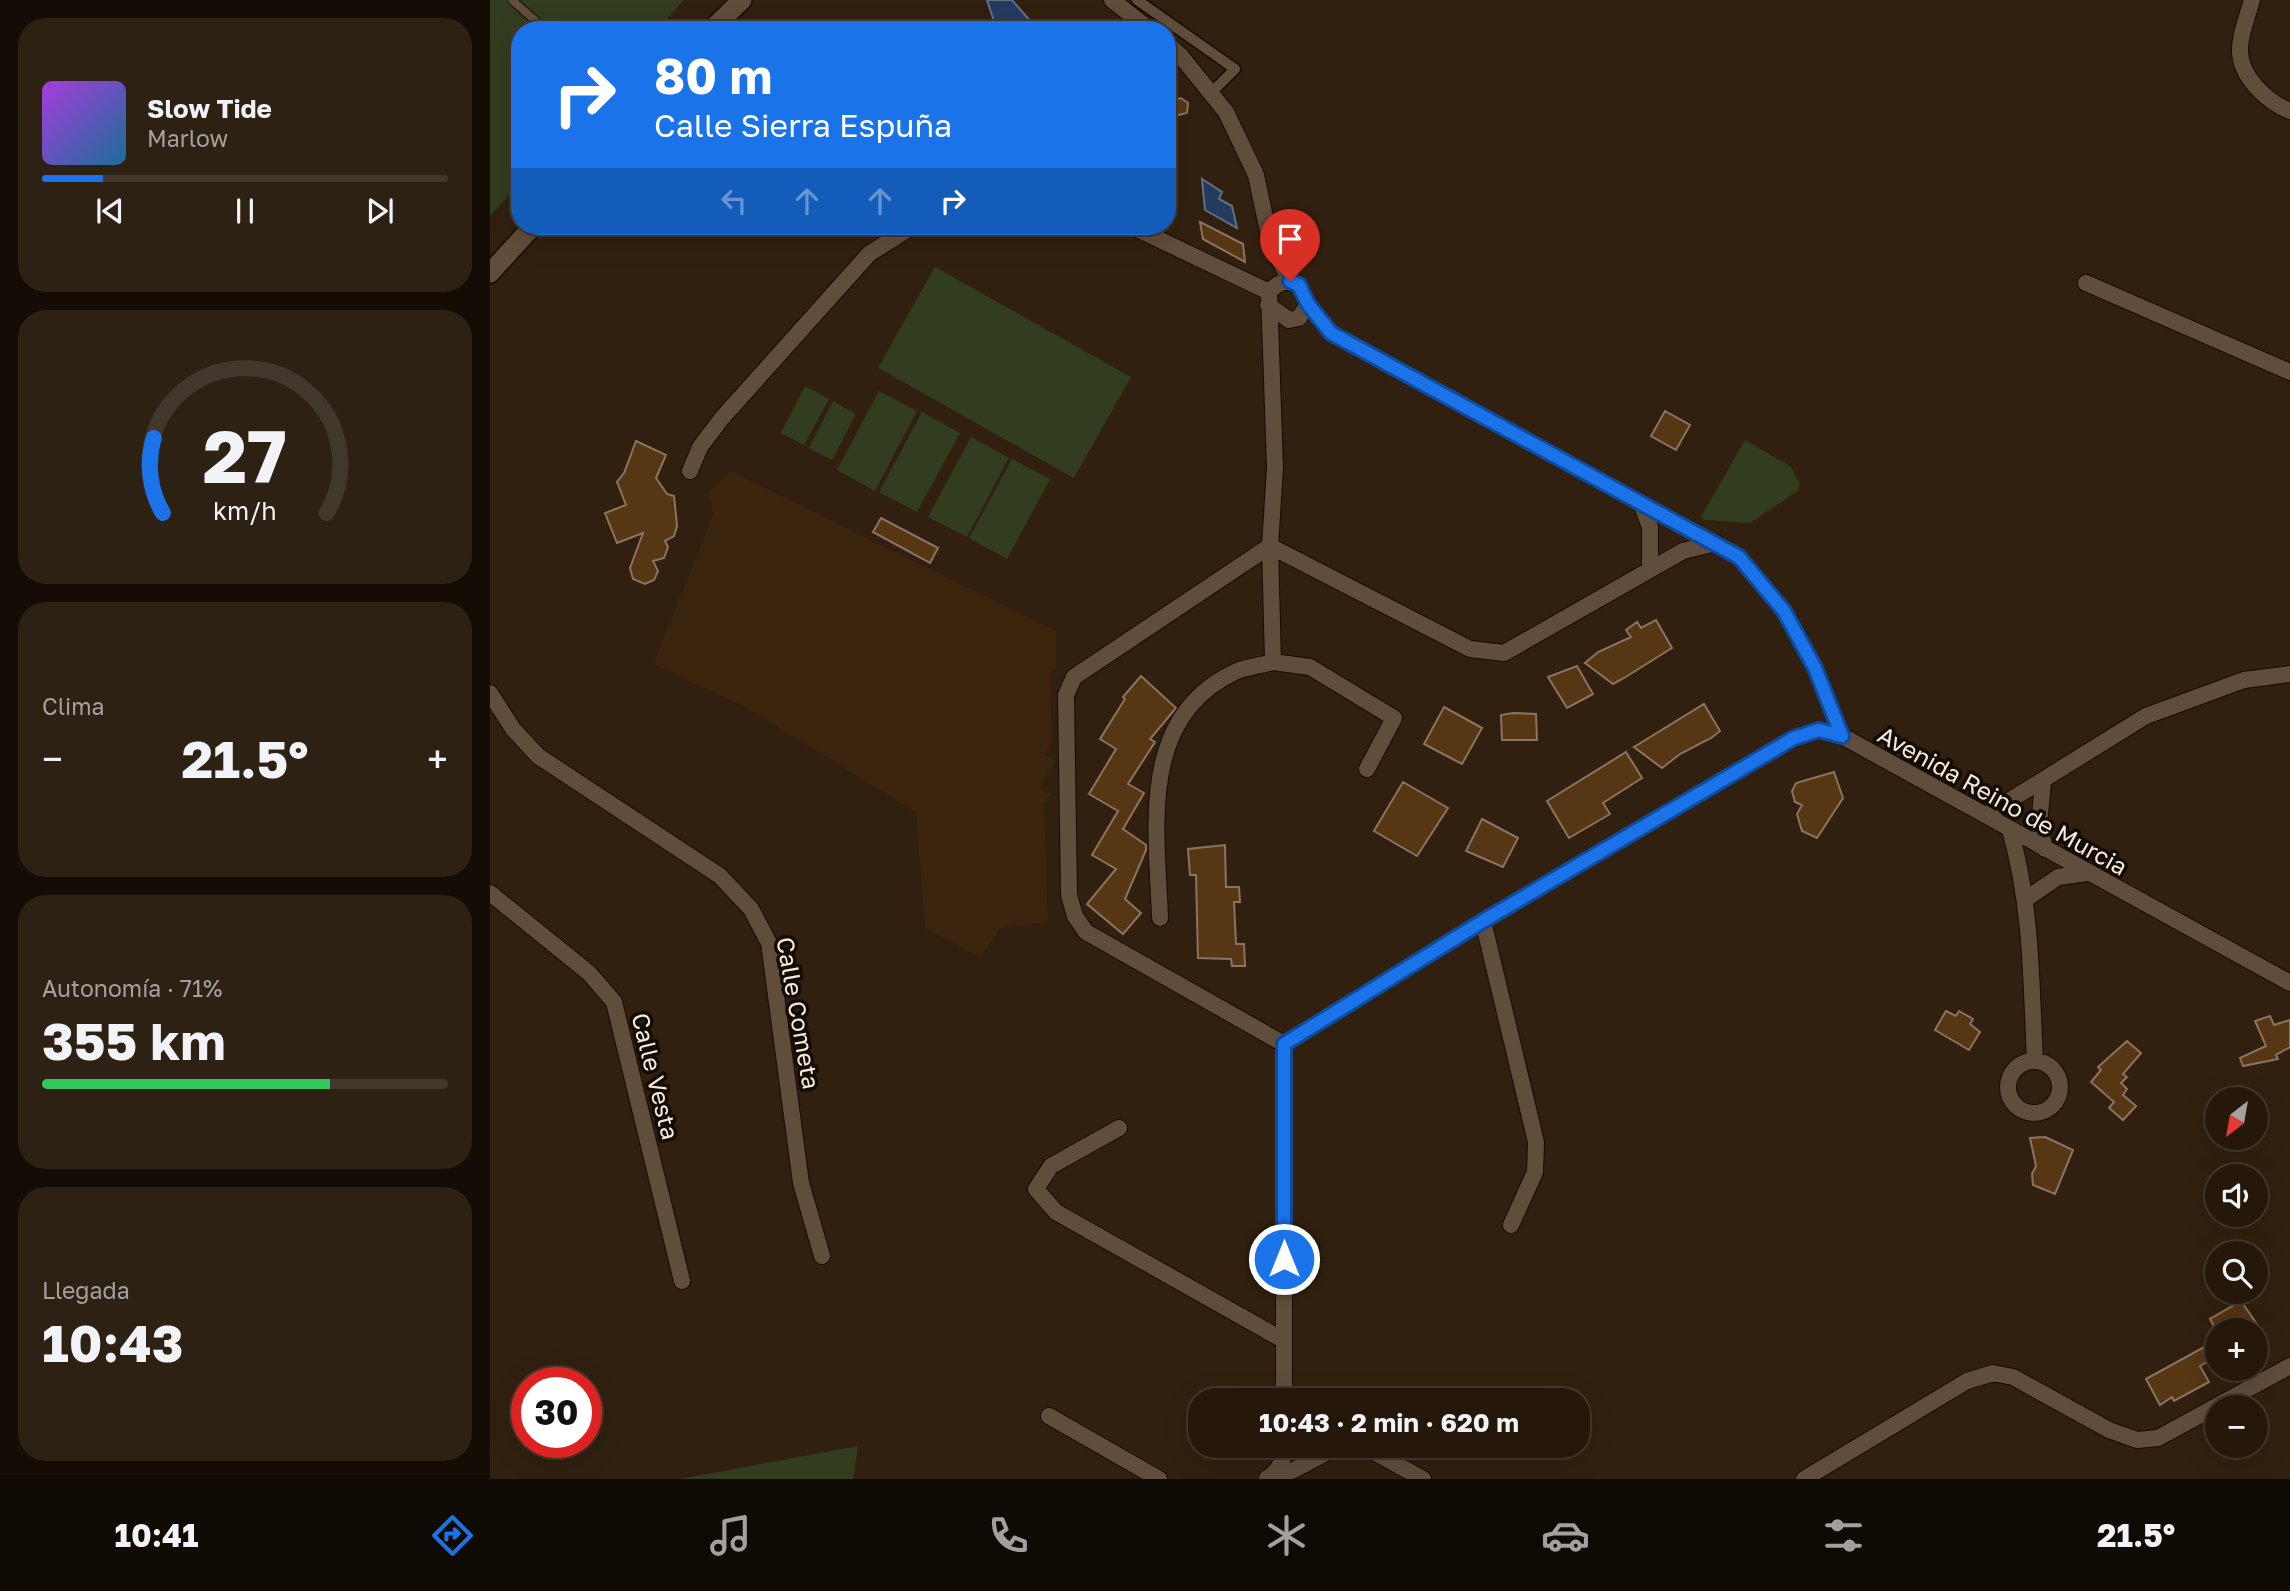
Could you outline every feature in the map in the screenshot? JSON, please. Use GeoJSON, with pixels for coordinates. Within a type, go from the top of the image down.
{"type":"FeatureCollection","features":[{"type":"Feature","properties":{"kind":"street"},"geometry":{"type":"LineString","coordinates":[[720,21],[742,0]]}},
{"type":"Feature","properties":{"kind":"street"},"geometry":{"type":"LineString","coordinates":[[1112,0],[1139,21]]}},
{"type":"Feature","properties":{"kind":"street"},"geometry":{"type":"LineString","coordinates":[[1137,0],[1167,21]]}},
{"type":"Feature","properties":{"kind":"street"},"geometry":{"type":"LineString","coordinates":[[2252,0],[2239,50],[2248,78],[2276,106],[2290,111]]}},
{"type":"Feature","properties":{"kind":"street"},"geometry":{"type":"LineString","coordinates":[[1176,27],[1235,69],[1211,93]]}},
{"type":"Feature","properties":{"kind":"street","name":"Avenida Reino de Murcia"},"geometry":{"type":"LineString","coordinates":[[1176,54],[1226,112],[1256,175],[1270,241],[1290,281],[1299,285],[1308,304],[1331,333]]}},
{"type":"Feature","properties":{"kind":"street"},"geometry":{"type":"LineString","coordinates":[[490,273],[525,235]]}},
{"type":"Feature","properties":{"kind":"street"},"geometry":{"type":"LineString","coordinates":[[690,471],[700,447],[722,418],[869,254],[899,235]]}},
{"type":"Feature","properties":{"kind":"street","name":"Avenida Reino de Murcia"},"geometry":{"type":"LineString","coordinates":[[1148,235],[1269,299],[1289,320],[1298,318],[1331,333],[1739,557],[1784,611],[1815,668],[1842,736],[2290,983]]}},
{"type":"Feature","properties":{"kind":"street"},"geometry":{"type":"LineString","coordinates":[[1273,663],[1270,546],[1275,468],[1269,299],[1278,283],[1290,281]]}},
{"type":"Feature","properties":{"kind":"street"},"geometry":{"type":"LineString","coordinates":[[2086,283],[2290,372]]}},
{"type":"Feature","properties":{"kind":"street"},"geometry":{"type":"LineString","coordinates":[[1298,318],[1308,304]]}},
{"type":"Feature","properties":{"kind":"street"},"geometry":{"type":"LineString","coordinates":[[1640,501],[1650,527],[1650,570]]}},
{"type":"Feature","properties":{"kind":"street"},"geometry":{"type":"LineString","coordinates":[[1270,546],[1470,649],[1504,653],[1684,551],[1716,543]]}},
{"type":"Feature","properties":{"kind":"street"},"geometry":{"type":"LineString","coordinates":[[1270,546],[1074,677],[1066,695],[1069,895],[1075,916],[1086,932],[1284,1044]]}},
{"type":"Feature","properties":{"kind":"street"},"geometry":{"type":"LineString","coordinates":[[1160,918],[1156,788],[1168,739],[1200,696],[1237,671],[1273,663],[1310,667],[1394,718],[1367,769]]}},
{"type":"Feature","properties":{"kind":"street"},"geometry":{"type":"LineString","coordinates":[[1986,815],[2146,716],[2244,680],[2290,674]]}},
{"type":"Feature","properties":{"kind":"street","name":"Calle Cometa"},"geometry":{"type":"LineString","coordinates":[[490,694],[513,729],[538,756],[720,876],[751,909],[769,943],[801,1183],[822,1256]]}},
{"type":"Feature","properties":{"kind":"street"},"geometry":{"type":"LineString","coordinates":[[1284,1044],[1483,921],[1794,738],[1819,730],[1842,736]]}},
{"type":"Feature","properties":{"kind":"street"},"geometry":{"type":"LineString","coordinates":[[2043,782],[2039,825],[2045,849]]}},
{"type":"Feature","properties":{"kind":"street"},"geometry":{"type":"LineString","coordinates":[[2010,830],[2026,899],[2035,1061]]}},
{"type":"Feature","properties":{"kind":"street"},"geometry":{"type":"LineString","coordinates":[[2026,899],[2058,877],[2087,873]]}},
{"type":"Feature","properties":{"kind":"street","name":"Calle Vesta"},"geometry":{"type":"LineString","coordinates":[[490,892],[589,973],[614,1002],[682,1281]]}},
{"type":"Feature","properties":{"kind":"street"},"geometry":{"type":"LineString","coordinates":[[1483,921],[1536,1142],[1535,1172],[1511,1225]]}},
{"type":"Feature","properties":{"kind":"street"},"geometry":{"type":"LineString","coordinates":[[1284,1044],[1283,1339],[1285,1388]]}},
{"type":"Feature","properties":{"kind":"street"},"geometry":{"type":"LineString","coordinates":[[1119,1128],[1051,1166],[1036,1188],[1056,1212],[1283,1339]]}},
{"type":"Feature","properties":{"kind":"street"},"geometry":{"type":"LineString","coordinates":[[1804,1479],[1967,1381],[1993,1373],[2013,1377],[2109,1430],[2137,1440],[2158,1438],[2290,1366]]}},
{"type":"Feature","properties":{"kind":"street"},"geometry":{"type":"LineString","coordinates":[[1049,1416],[1159,1479]]}},
{"type":"Feature","properties":{"kind":"street"},"geometry":{"type":"LineString","coordinates":[[1267,1479],[1274,1475],[1282,1458]]}},
{"type":"Feature","properties":{"kind":"street"},"geometry":{"type":"LineString","coordinates":[[1267,1479],[1294,1470],[1316,1458]]}},
{"type":"Feature","properties":{"kind":"street"},"geometry":{"type":"LineString","coordinates":[[1385,1458],[1423,1479]]}},
{"type":"Feature","properties":{"kind":"lane"},"geometry":{"type":"LineString","coordinates":[[512,0],[536,21]]}},
{"type":"Feature","properties":{"kind":"shaded area"},"geometry":{"type":"Polygon","coordinates":[[[731,471],[1056,631],[1056,670],[1050,672],[1052,742],[1045,755],[1055,760],[1040,788],[1050,794],[1044,804],[1048,922],[1000,928],[981,958],[925,928],[916,812],[743,706],[653,664],[713,515],[709,491],[731,471]]]}},
{"type":"Feature","properties":{"kind":"green space"},"geometry":{"type":"Polygon","coordinates":[[[490,0],[684,0],[665,21],[511,21],[511,193],[490,216],[490,0]]]}},
{"type":"Feature","properties":{"kind":"green space"},"geometry":{"type":"Polygon","coordinates":[[[935,267],[1131,377],[1074,478],[878,368],[935,267]]]}},
{"type":"Feature","properties":{"kind":"green space"},"geometry":{"type":"Polygon","coordinates":[[[805,386],[829,399],[804,445],[781,433],[805,386]]]}},
{"type":"Feature","properties":{"kind":"green space"},"geometry":{"type":"Polygon","coordinates":[[[879,391],[917,411],[875,491],[837,470],[879,391]]]}},
{"type":"Feature","properties":{"kind":"green space"},"geometry":{"type":"Polygon","coordinates":[[[833,401],[856,414],[832,460],[809,448],[833,401]]]}},
{"type":"Feature","properties":{"kind":"green space"},"geometry":{"type":"Polygon","coordinates":[[[922,412],[960,433],[917,512],[879,492],[922,412]]]}},
{"type":"Feature","properties":{"kind":"green space"},"geometry":{"type":"Polygon","coordinates":[[[971,437],[1009,458],[967,537],[928,517],[971,437]]]}},
{"type":"Feature","properties":{"kind":"green space"},"geometry":{"type":"Polygon","coordinates":[[[1745,440],[1790,466],[1800,483],[1798,491],[1750,523],[1705,520],[1701,517],[1745,440]]]}},
{"type":"Feature","properties":{"kind":"green space"},"geometry":{"type":"Polygon","coordinates":[[[1012,459],[1050,479],[1007,559],[969,538],[1012,459]]]}},
{"type":"Feature","properties":{"kind":"green space"},"geometry":{"type":"Polygon","coordinates":[[[858,1446],[853,1479],[680,1479],[858,1446]]]}},
{"type":"Feature","properties":{"kind":"water"},"geometry":{"type":"Polygon","coordinates":[[[987,0],[1012,0],[1030,21],[994,21],[987,0]]]}},
{"type":"Feature","properties":{"kind":"water"},"geometry":{"type":"Polygon","coordinates":[[[1202,179],[1222,192],[1219,199],[1232,206],[1237,228],[1205,210],[1202,179]]]}},
{"type":"Feature","properties":{"kind":"building"},"geometry":{"type":"Polygon","coordinates":[[[1181,98],[1188,103],[1187,113],[1176,118],[1176,99],[1181,98]]]}},
{"type":"Feature","properties":{"kind":"building"},"geometry":{"type":"Polygon","coordinates":[[[1200,222],[1243,244],[1245,262],[1203,239],[1200,222]]]}},
{"type":"Feature","properties":{"kind":"building"},"geometry":{"type":"Polygon","coordinates":[[[1665,411],[1690,425],[1676,450],[1651,436],[1665,411]]]}},
{"type":"Feature","properties":{"kind":"building"},"geometry":{"type":"Polygon","coordinates":[[[636,441],[666,455],[656,478],[667,494],[674,496],[677,526],[674,536],[665,541],[668,547],[664,558],[653,561],[658,571],[654,580],[645,584],[633,579],[630,568],[643,533],[617,543],[605,513],[626,505],[617,482],[624,473],[636,441]]]}},
{"type":"Feature","properties":{"kind":"building"},"geometry":{"type":"Polygon","coordinates":[[[881,518],[938,548],[930,563],[873,532],[881,518]]]}},
{"type":"Feature","properties":{"kind":"building"},"geometry":{"type":"Polygon","coordinates":[[[1656,620],[1672,648],[1624,678],[1613,684],[1585,663],[1598,652],[1631,637],[1626,630],[1637,622],[1641,628],[1656,620]]]}},
{"type":"Feature","properties":{"kind":"building"},"geometry":{"type":"Polygon","coordinates":[[[1577,666],[1593,694],[1567,708],[1548,677],[1577,666]]]}},
{"type":"Feature","properties":{"kind":"building"},"geometry":{"type":"Polygon","coordinates":[[[1141,676],[1176,708],[1150,739],[1155,742],[1128,784],[1144,793],[1123,829],[1146,845],[1146,850],[1125,899],[1141,913],[1123,934],[1087,904],[1116,869],[1092,855],[1118,811],[1089,794],[1116,749],[1100,739],[1125,699],[1123,697],[1141,676]]]}},
{"type":"Feature","properties":{"kind":"building"},"geometry":{"type":"Polygon","coordinates":[[[1704,704],[1720,731],[1711,738],[1680,754],[1662,768],[1634,747],[1704,704]]]}},
{"type":"Feature","properties":{"kind":"building"},"geometry":{"type":"Polygon","coordinates":[[[1444,707],[1482,728],[1462,764],[1424,744],[1444,707]]]}},
{"type":"Feature","properties":{"kind":"building"},"geometry":{"type":"Polygon","coordinates":[[[1536,714],[1537,740],[1502,740],[1501,715],[1536,714]]]}},
{"type":"Feature","properties":{"kind":"building"},"geometry":{"type":"Polygon","coordinates":[[[1626,752],[1642,778],[1603,803],[1610,814],[1569,838],[1547,801],[1626,752]]]}},
{"type":"Feature","properties":{"kind":"building"},"geometry":{"type":"Polygon","coordinates":[[[1834,772],[1843,798],[1817,838],[1802,831],[1797,814],[1802,805],[1795,802],[1792,791],[1796,783],[1834,772]]]}},
{"type":"Feature","properties":{"kind":"building"},"geometry":{"type":"Polygon","coordinates":[[[1403,782],[1448,808],[1417,856],[1374,831],[1403,782]]]}},
{"type":"Feature","properties":{"kind":"building"},"geometry":{"type":"Polygon","coordinates":[[[1482,819],[1518,838],[1503,867],[1466,851],[1482,819]]]}},
{"type":"Feature","properties":{"kind":"building"},"geometry":{"type":"Polygon","coordinates":[[[1225,845],[1226,887],[1239,887],[1240,902],[1234,902],[1236,944],[1244,944],[1245,966],[1232,966],[1231,959],[1198,958],[1196,875],[1190,875],[1188,849],[1225,845]]]}},
{"type":"Feature","properties":{"kind":"building"},"geometry":{"type":"Polygon","coordinates":[[[1946,1011],[1956,1016],[1959,1011],[1973,1019],[1970,1024],[1980,1032],[1969,1050],[1935,1030],[1946,1011]]]}},
{"type":"Feature","properties":{"kind":"building"},"geometry":{"type":"Polygon","coordinates":[[[2270,1016],[2274,1025],[2290,1020],[2290,1047],[2276,1055],[2278,1059],[2243,1066],[2240,1058],[2266,1046],[2255,1021],[2270,1016]]]}},
{"type":"Feature","properties":{"kind":"building"},"geometry":{"type":"Polygon","coordinates":[[[2127,1041],[2141,1053],[2123,1074],[2127,1077],[2121,1083],[2127,1089],[2123,1095],[2136,1106],[2123,1120],[2109,1108],[2114,1102],[2091,1082],[2101,1070],[2098,1067],[2127,1041]]]}},
{"type":"Feature","properties":{"kind":"building"},"geometry":{"type":"Polygon","coordinates":[[[2045,1137],[2073,1150],[2055,1194],[2033,1185],[2032,1174],[2036,1166],[2030,1138],[2045,1137]]]}},
{"type":"Feature","properties":{"kind":"building"},"geometry":{"type":"Polygon","coordinates":[[[2236,1304],[2243,1304],[2253,1318],[2212,1318],[2236,1304]]]}},
{"type":"Feature","properties":{"kind":"building"},"geometry":{"type":"Polygon","coordinates":[[[2205,1347],[2205,1363],[2200,1366],[2205,1381],[2209,1382],[2174,1401],[2172,1397],[2160,1405],[2146,1379],[2205,1347]]]}},
{"type":"Feature","properties":{"kind":"route"},"geometry":{"type":"LineString","coordinates":[[1284,1259],[1284,1044],[1483,921],[1794,738],[1819,730],[1842,736],[1815,668],[1784,611],[1739,557],[1331,333],[1308,304],[1299,285],[1290,281]]}}]}
